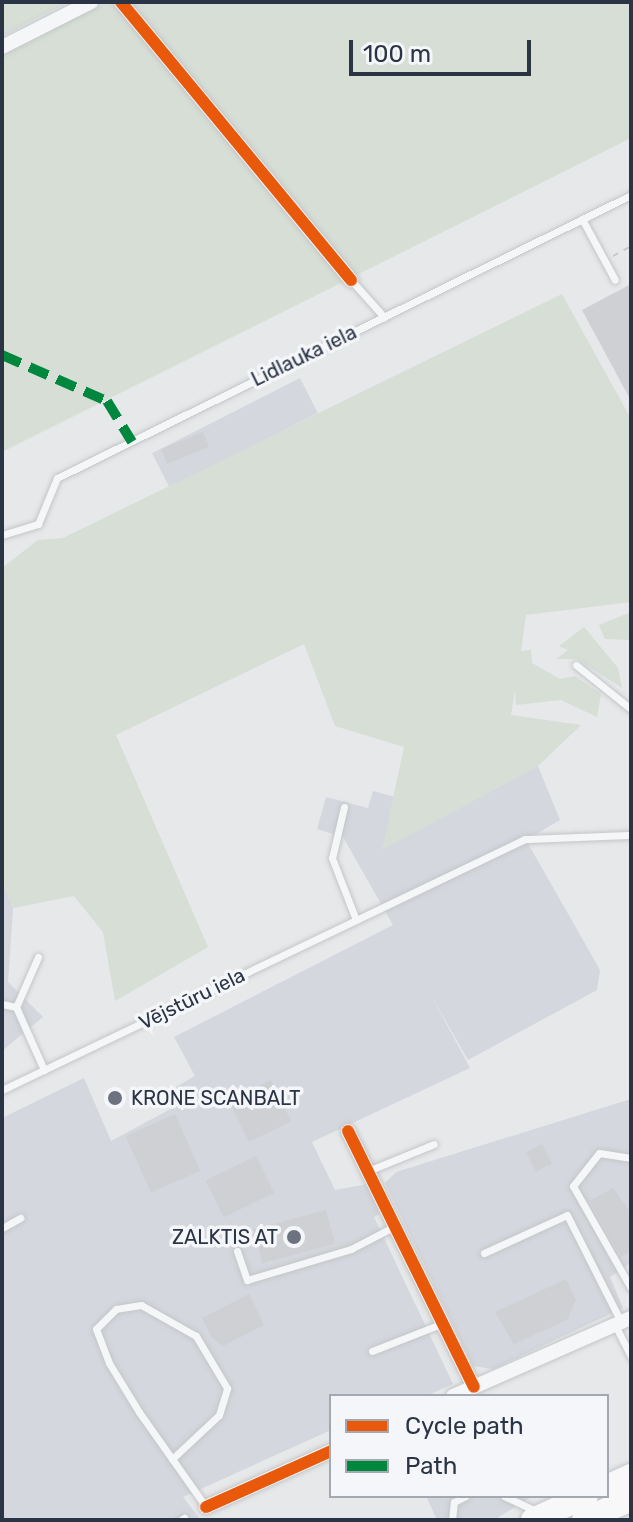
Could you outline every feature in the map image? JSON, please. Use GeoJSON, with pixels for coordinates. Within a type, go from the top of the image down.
{"type":"FeatureCollection","features":[{"type":"Feature","properties":{"kind":"highway"},"geometry":{"type":"LineString","coordinates":[[609,1486],[631,1476]]}},
{"type":"Feature","properties":{"kind":"highway"},"geometry":{"type":"LineString","coordinates":[[539,1517],[582,1498]]}},
{"type":"Feature","properties":{"kind":"highway"},"geometry":{"type":"LineString","coordinates":[[584,1520],[631,1499]]}},
{"type":"Feature","properties":{"kind":"street"},"geometry":{"type":"LineString","coordinates":[[2,47],[91,2]]}},
{"type":"Feature","properties":{"kind":"street"},"geometry":{"type":"LineString","coordinates":[[121,2],[351,280]]}},
{"type":"Feature","properties":{"kind":"street"},"geometry":{"type":"LineString","coordinates":[[348,1131],[474,1387]]}},
{"type":"Feature","properties":{"kind":"street"},"geometry":{"type":"LineString","coordinates":[[458,1394],[622,1322]]}},
{"type":"Feature","properties":{"kind":"street"},"geometry":{"type":"LineString","coordinates":[[206,1507],[329,1452]]}},
{"type":"Feature","properties":{"kind":"lane","name":"Lidlauka iela"},"geometry":{"type":"LineString","coordinates":[[2,535],[38,524],[57,478],[631,195]]}},
{"type":"Feature","properties":{"kind":"lane"},"geometry":{"type":"LineString","coordinates":[[582,219],[615,280]]}},
{"type":"Feature","properties":{"kind":"lane"},"geometry":{"type":"LineString","coordinates":[[351,280],[384,317]]}},
{"type":"Feature","properties":{"kind":"lane"},"geometry":{"type":"LineString","coordinates":[[576,665],[631,709]]}},
{"type":"Feature","properties":{"kind":"lane"},"geometry":{"type":"LineString","coordinates":[[344,807],[332,858],[356,920]]}},
{"type":"Feature","properties":{"kind":"lane","name":"Vējstūru iela"},"geometry":{"type":"LineString","coordinates":[[2,1090],[525,839],[631,835]]}},
{"type":"Feature","properties":{"kind":"lane"},"geometry":{"type":"LineString","coordinates":[[38,957],[16,1007],[44,1070]]}},
{"type":"Feature","properties":{"kind":"lane"},"geometry":{"type":"LineString","coordinates":[[2,1004],[16,1007]]}},
{"type":"Feature","properties":{"kind":"lane"},"geometry":{"type":"LineString","coordinates":[[368,1171],[434,1144]]}},
{"type":"Feature","properties":{"kind":"lane"},"geometry":{"type":"LineString","coordinates":[[631,1158],[599,1153],[573,1186],[631,1288]]}},
{"type":"Feature","properties":{"kind":"lane"},"geometry":{"type":"LineString","coordinates":[[484,1253],[567,1215],[622,1322],[631,1357]]}},
{"type":"Feature","properties":{"kind":"lane"},"geometry":{"type":"LineString","coordinates":[[2,1228],[20,1218]]}},
{"type":"Feature","properties":{"kind":"lane"},"geometry":{"type":"LineString","coordinates":[[237,1251],[247,1280],[351,1249],[395,1226]]}},
{"type":"Feature","properties":{"kind":"lane"},"geometry":{"type":"LineString","coordinates":[[172,1459],[219,1415],[227,1388],[196,1336],[141,1305],[116,1309],[96,1329],[109,1363],[172,1459],[206,1507]]}},
{"type":"Feature","properties":{"kind":"lane"},"geometry":{"type":"LineString","coordinates":[[372,1351],[443,1323]]}},
{"type":"Feature","properties":{"kind":"lane"},"geometry":{"type":"LineString","coordinates":[[452,1520],[454,1502],[462,1498]]}},
{"type":"Feature","properties":{"kind":"lane"},"geometry":{"type":"LineString","coordinates":[[507,1498],[539,1517]]}},
{"type":"Feature","properties":{"kind":"path"},"geometry":{"type":"LineString","coordinates":[[605,261],[631,246]]}},
{"type":"Feature","properties":{"kind":"shaded area"},"geometry":{"type":"Polygon","coordinates":[[[2,2],[69,2],[2,36],[2,2]]]}},
{"type":"Feature","properties":{"kind":"shaded area"},"geometry":{"type":"Polygon","coordinates":[[[106,2],[631,2],[631,138],[2,452],[2,54],[106,2]]]}},
{"type":"Feature","properties":{"kind":"shaded area"},"geometry":{"type":"Polygon","coordinates":[[[562,294],[631,419],[631,602],[526,615],[521,651],[531,650],[532,663],[560,679],[575,676],[601,694],[597,717],[561,700],[516,705],[515,690],[511,715],[581,725],[538,766],[382,850],[404,747],[335,726],[304,644],[116,735],[208,947],[115,1001],[103,932],[74,896],[13,908],[2,882],[2,568],[38,540],[63,538],[562,294]]]}},
{"type":"Feature","properties":{"kind":"shaded area"},"geometry":{"type":"Polygon","coordinates":[[[300,378],[318,413],[170,488],[152,453],[300,378]]]}},
{"type":"Feature","properties":{"kind":"shaded area"},"geometry":{"type":"Polygon","coordinates":[[[631,612],[631,640],[605,639],[599,625],[631,612]]]}},
{"type":"Feature","properties":{"kind":"shaded area"},"geometry":{"type":"Polygon","coordinates":[[[584,627],[618,668],[622,688],[577,659],[556,659],[568,650],[559,646],[584,627]]]}},
{"type":"Feature","properties":{"kind":"shaded area"},"geometry":{"type":"Polygon","coordinates":[[[538,766],[560,820],[526,840],[600,970],[597,990],[468,1060],[432,997],[470,1068],[312,1142],[335,1190],[368,1184],[380,1214],[374,1217],[453,1384],[430,1394],[329,1394],[329,1431],[183,1497],[201,1520],[2,1520],[2,1118],[84,1078],[111,1141],[178,1105],[171,1090],[195,1076],[174,1037],[393,925],[343,837],[317,829],[326,797],[368,808],[373,791],[402,799],[418,830],[538,766]]]}},
{"type":"Feature","properties":{"kind":"shaded area"},"geometry":{"type":"Polygon","coordinates":[[[2,882],[13,908],[8,982],[43,1017],[2,1051],[2,882]]]}},
{"type":"Feature","properties":{"kind":"shaded area"},"geometry":{"type":"Polygon","coordinates":[[[631,1099],[631,1263],[610,1277],[623,1308],[493,1369],[473,1366],[385,1183],[396,1172],[631,1099]]]}},
{"type":"Feature","properties":{"kind":"shaded area"},"geometry":{"type":"Polygon","coordinates":[[[427,1498],[529,1498],[494,1520],[437,1520],[427,1498]]]}},
{"type":"Feature","properties":{"kind":"building"},"geometry":{"type":"Polygon","coordinates":[[[631,284],[631,401],[582,310],[631,284]]]}},
{"type":"Feature","properties":{"kind":"building"},"geometry":{"type":"Polygon","coordinates":[[[203,432],[209,447],[167,464],[161,449],[203,432]]]}},
{"type":"Feature","properties":{"kind":"building"},"geometry":{"type":"Polygon","coordinates":[[[271,1080],[291,1121],[249,1142],[229,1101],[271,1080]]]}},
{"type":"Feature","properties":{"kind":"building"},"geometry":{"type":"Polygon","coordinates":[[[175,1114],[200,1171],[151,1193],[126,1136],[175,1114]]]}},
{"type":"Feature","properties":{"kind":"building"},"geometry":{"type":"Polygon","coordinates":[[[542,1144],[552,1164],[536,1172],[526,1152],[542,1144]]]}},
{"type":"Feature","properties":{"kind":"building"},"geometry":{"type":"Polygon","coordinates":[[[256,1156],[274,1193],[224,1217],[206,1181],[256,1156]]]}},
{"type":"Feature","properties":{"kind":"building"},"geometry":{"type":"Polygon","coordinates":[[[613,1188],[631,1213],[631,1251],[621,1257],[590,1201],[613,1188]]]}},
{"type":"Feature","properties":{"kind":"building","name":"ZALKTIS AT"},"geometry":{"type":"Polygon","coordinates":[[[326,1210],[335,1244],[263,1263],[254,1229],[326,1210]]]}},
{"type":"Feature","properties":{"kind":"building"},"geometry":{"type":"Polygon","coordinates":[[[566,1279],[576,1300],[567,1320],[514,1344],[495,1312],[566,1279]]]}},
{"type":"Feature","properties":{"kind":"building"},"geometry":{"type":"Polygon","coordinates":[[[249,1294],[264,1325],[223,1346],[212,1338],[202,1318],[249,1294]]]}},
{"type":"Feature","properties":{"kind":"marked path"},"geometry":{"type":"LineString","coordinates":[[2,355],[107,401],[132,442]]}},
{"type":"Feature","properties":{"kind":"cycle path"},"geometry":{"type":"LineString","coordinates":[[121,2],[351,280]]}},
{"type":"Feature","properties":{"kind":"cycle path"},"geometry":{"type":"LineString","coordinates":[[348,1131],[474,1387]]}},
{"type":"Feature","properties":{"kind":"cycle path"},"geometry":{"type":"LineString","coordinates":[[206,1507],[329,1452]]}},
{"type":"Feature","properties":{"kind":"place","name":"KRONE SCANBALT"},"geometry":{"type":"Point","coordinates":[115,1098]}},
{"type":"Feature","properties":{"kind":"place","name":"ZALKTIS AT"},"geometry":{"type":"Point","coordinates":[294,1237]}}]}
